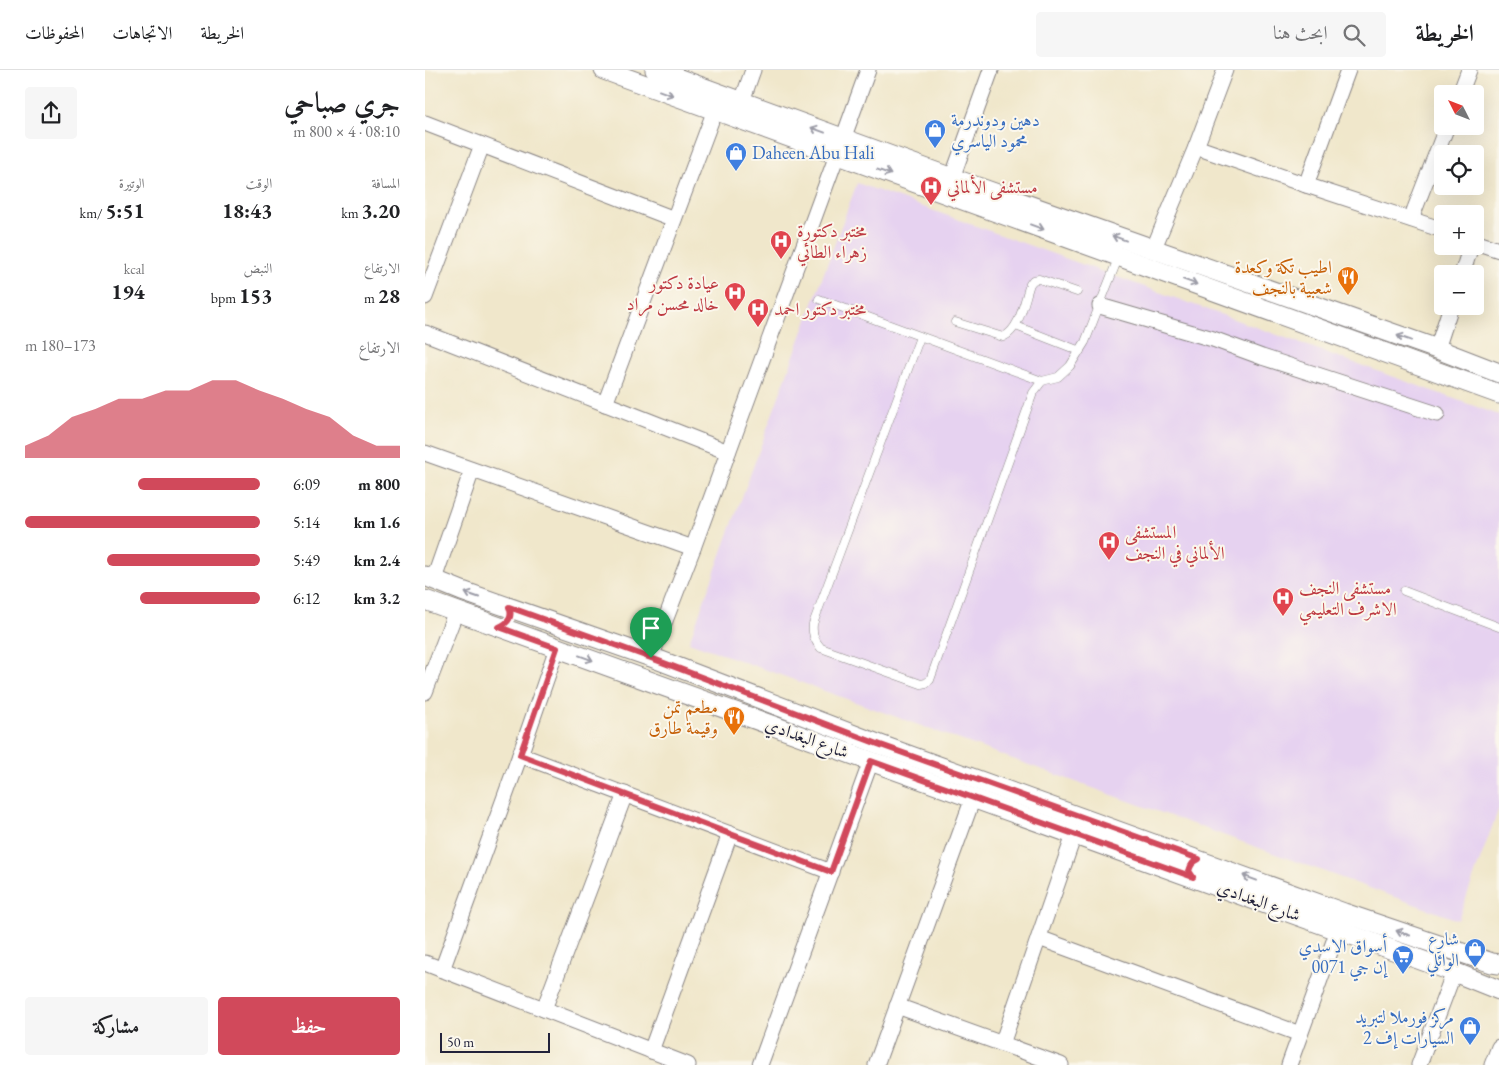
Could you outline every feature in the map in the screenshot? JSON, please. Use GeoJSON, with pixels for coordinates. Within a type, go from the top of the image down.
{"type":"FeatureCollection","features":[{"type":"Feature","properties":{"kind":"street"},"geometry":{"type":"LineString","coordinates":[[604,70],[715,110],[952,178],[1437,349],[1499,373]]}},
{"type":"Feature","properties":{"kind":"street"},"geometry":{"type":"LineString","coordinates":[[655,70],[741,101],[840,147],[1119,256],[1499,394]]}},
{"type":"Feature","properties":{"kind":"street"},"geometry":{"type":"LineString","coordinates":[[741,101],[753,70]]}},
{"type":"Feature","properties":{"kind":"street"},"geometry":{"type":"LineString","coordinates":[[651,658],[868,70]]}},
{"type":"Feature","properties":{"kind":"street"},"geometry":{"type":"LineString","coordinates":[[952,178],[991,70]]}},
{"type":"Feature","properties":{"kind":"street"},"geometry":{"type":"LineString","coordinates":[[1153,250],[1196,147],[1225,70]]}},
{"type":"Feature","properties":{"kind":"street"},"geometry":{"type":"LineString","coordinates":[[1306,185],[1348,70]]}},
{"type":"Feature","properties":{"kind":"street"},"geometry":{"type":"LineString","coordinates":[[1463,85],[1469,70]]}},
{"type":"Feature","properties":{"kind":"street"},"geometry":{"type":"LineString","coordinates":[[605,404],[715,110]]}},
{"type":"Feature","properties":{"kind":"street"},"geometry":{"type":"LineString","coordinates":[[425,124],[675,219]]}},
{"type":"Feature","properties":{"kind":"street"},"geometry":{"type":"LineString","coordinates":[[1411,219],[1444,135]]}},
{"type":"Feature","properties":{"kind":"street"},"geometry":{"type":"LineString","coordinates":[[425,297],[482,146]]}},
{"type":"Feature","properties":{"kind":"street"},"geometry":{"type":"LineString","coordinates":[[1196,147],[1434,227]]}},
{"type":"Feature","properties":{"kind":"street"},"geometry":{"type":"LineString","coordinates":[[1484,245],[1499,250]]}},
{"type":"Feature","properties":{"kind":"street"},"geometry":{"type":"LineString","coordinates":[[1100,306],[1213,339],[1261,357],[1437,414]]}},
{"type":"Feature","properties":{"kind":"street"},"geometry":{"type":"LineString","coordinates":[[1437,349],[1448,315]]}},
{"type":"Feature","properties":{"kind":"street"},"geometry":{"type":"LineString","coordinates":[[425,333],[728,452]]}},
{"type":"Feature","properties":{"kind":"street"},"geometry":{"type":"LineString","coordinates":[[425,453],[693,548]]}},
{"type":"Feature","properties":{"kind":"street"},"geometry":{"type":"LineString","coordinates":[[429,578],[472,470]]}},
{"type":"Feature","properties":{"kind":"street","name":"شارع البغدادي"},"geometry":{"type":"LineString","coordinates":[[429,578],[651,658],[878,744],[1344,913],[1499,964]]}},
{"type":"Feature","properties":{"kind":"street","name":"شارع البغدادي"},"geometry":{"type":"LineString","coordinates":[[425,600],[1193,877],[1499,990]]}},
{"type":"Feature","properties":{"kind":"street"},"geometry":{"type":"LineString","coordinates":[[499,627],[509,620],[511,615],[509,607]]}},
{"type":"Feature","properties":{"kind":"street"},"geometry":{"type":"LineString","coordinates":[[425,692],[456,611]]}},
{"type":"Feature","properties":{"kind":"street"},"geometry":{"type":"LineString","coordinates":[[525,636],[521,630],[522,625],[525,620],[533,616]]}},
{"type":"Feature","properties":{"kind":"street"},"geometry":{"type":"LineString","coordinates":[[441,970],[557,648]]}},
{"type":"Feature","properties":{"kind":"street"},"geometry":{"type":"LineString","coordinates":[[520,755],[831,872]]}},
{"type":"Feature","properties":{"kind":"street"},"geometry":{"type":"LineString","coordinates":[[760,1065],[871,761]]}},
{"type":"Feature","properties":{"kind":"street"},"geometry":{"type":"LineString","coordinates":[[544,1009],[625,794]]}},
{"type":"Feature","properties":{"kind":"street"},"geometry":{"type":"LineString","coordinates":[[876,1065],[973,798]]}},
{"type":"Feature","properties":{"kind":"street"},"geometry":{"type":"LineString","coordinates":[[651,1050],[729,834]]}},
{"type":"Feature","properties":{"kind":"street"},"geometry":{"type":"LineString","coordinates":[[1003,1044],[1074,834]]}},
{"type":"Feature","properties":{"kind":"street"},"geometry":{"type":"LineString","coordinates":[[1159,865],[1168,858],[1169,853],[1165,847]]}},
{"type":"Feature","properties":{"kind":"street"},"geometry":{"type":"LineString","coordinates":[[1193,877],[1189,871],[1193,862],[1199,859]]}},
{"type":"Feature","properties":{"kind":"street"},"geometry":{"type":"LineString","coordinates":[[1289,1065],[1338,930]]}},
{"type":"Feature","properties":{"kind":"street"},"geometry":{"type":"LineString","coordinates":[[1039,938],[1300,1034]]}},
{"type":"Feature","properties":{"kind":"street"},"geometry":{"type":"LineString","coordinates":[[425,963],[688,1065]]}},
{"type":"Feature","properties":{"kind":"street"},"geometry":{"type":"LineString","coordinates":[[1419,1065],[1454,972]]}},
{"type":"Feature","properties":{"kind":"street"},"geometry":{"type":"LineString","coordinates":[[897,1006],[1058,1064]]}},
{"type":"Feature","properties":{"kind":"street"},"geometry":{"type":"LineString","coordinates":[[1492,1065],[1499,1047]]}},
{"type":"Feature","properties":{"kind":"lane"},"geometry":{"type":"LineString","coordinates":[[920,337],[813,624],[812,633],[815,641],[821,648],[921,684],[929,680],[1033,392],[1042,382],[1058,377],[1070,366],[1085,342],[1119,256]]}},
{"type":"Feature","properties":{"kind":"lane"},"geometry":{"type":"LineString","coordinates":[[955,322],[1003,337],[1010,334],[1016,326],[1033,280],[1039,279],[1077,292]]}},
{"type":"Feature","properties":{"kind":"lane"},"geometry":{"type":"LineString","coordinates":[[819,299],[1042,382]]}},
{"type":"Feature","properties":{"kind":"lane"},"geometry":{"type":"LineString","coordinates":[[1016,326],[1080,350]]}},
{"type":"Feature","properties":{"kind":"lane"},"geometry":{"type":"LineString","coordinates":[[1404,590],[1499,627]]}},
{"type":"Feature","properties":{"kind":"shaded area","name":"المستشفى الألماني في النجف"},"geometry":{"type":"Polygon","coordinates":[[[857,183],[1499,415],[1499,808],[1458,920],[689,642],[857,183]]]}},
{"type":"Feature","properties":{"kind":"place","name":"دهين ودوندرمة محمود الياسري"},"geometry":{"type":"Point","coordinates":[935,149]}},
{"type":"Feature","properties":{"kind":"place","name":"Daheen Abu Hali"},"geometry":{"type":"Point","coordinates":[736,172]}},
{"type":"Feature","properties":{"kind":"place","name":"مستشفى الألماني"},"geometry":{"type":"Point","coordinates":[931,206]}},
{"type":"Feature","properties":{"kind":"place","name":"مختبر دكتورة زهراء الطائي"},"geometry":{"type":"Point","coordinates":[781,260]}},
{"type":"Feature","properties":{"kind":"place","name":"اطيب تكة وكعدة شعبية بالنجف"},"geometry":{"type":"Point","coordinates":[1348,296]}},
{"type":"Feature","properties":{"kind":"place","name":"عيادة دكتور خالد محسن مراد"},"geometry":{"type":"Point","coordinates":[735,312]}},
{"type":"Feature","properties":{"kind":"place","name":"مختبر دكتور احمد"},"geometry":{"type":"Point","coordinates":[758,328]}},
{"type":"Feature","properties":{"kind":"place","name":"المستشفى الألماني في النجف"},"geometry":{"type":"Point","coordinates":[1109,561]}},
{"type":"Feature","properties":{"kind":"place","name":"مستشفى النجف الاشرف التعليمي"},"geometry":{"type":"Point","coordinates":[1283,617]}},
{"type":"Feature","properties":{"kind":"place","name":"مطعم تمن وقيمة طارق"},"geometry":{"type":"Point","coordinates":[734,736]}},
{"type":"Feature","properties":{"kind":"place","name":"شارع الوائلي"},"geometry":{"type":"Point","coordinates":[1475,968]}},
{"type":"Feature","properties":{"kind":"place","name":"أسواق الاسدي إن جي 0071"},"geometry":{"type":"Point","coordinates":[1403,975]}},
{"type":"Feature","properties":{"kind":"place","name":"مركز فورملا لتبريد السيارات إف 2"},"geometry":{"type":"Point","coordinates":[1470,1046]}},
{"type":"Feature","properties":{"kind":"route"},"geometry":{"type":"LineString","coordinates":[[509,607],[651,658],[878,744],[1199,859],[1193,862],[1189,871],[1193,877],[871,761],[831,872],[520,755],[557,648],[499,627],[509,620],[511,611],[509,607]]}}]}
